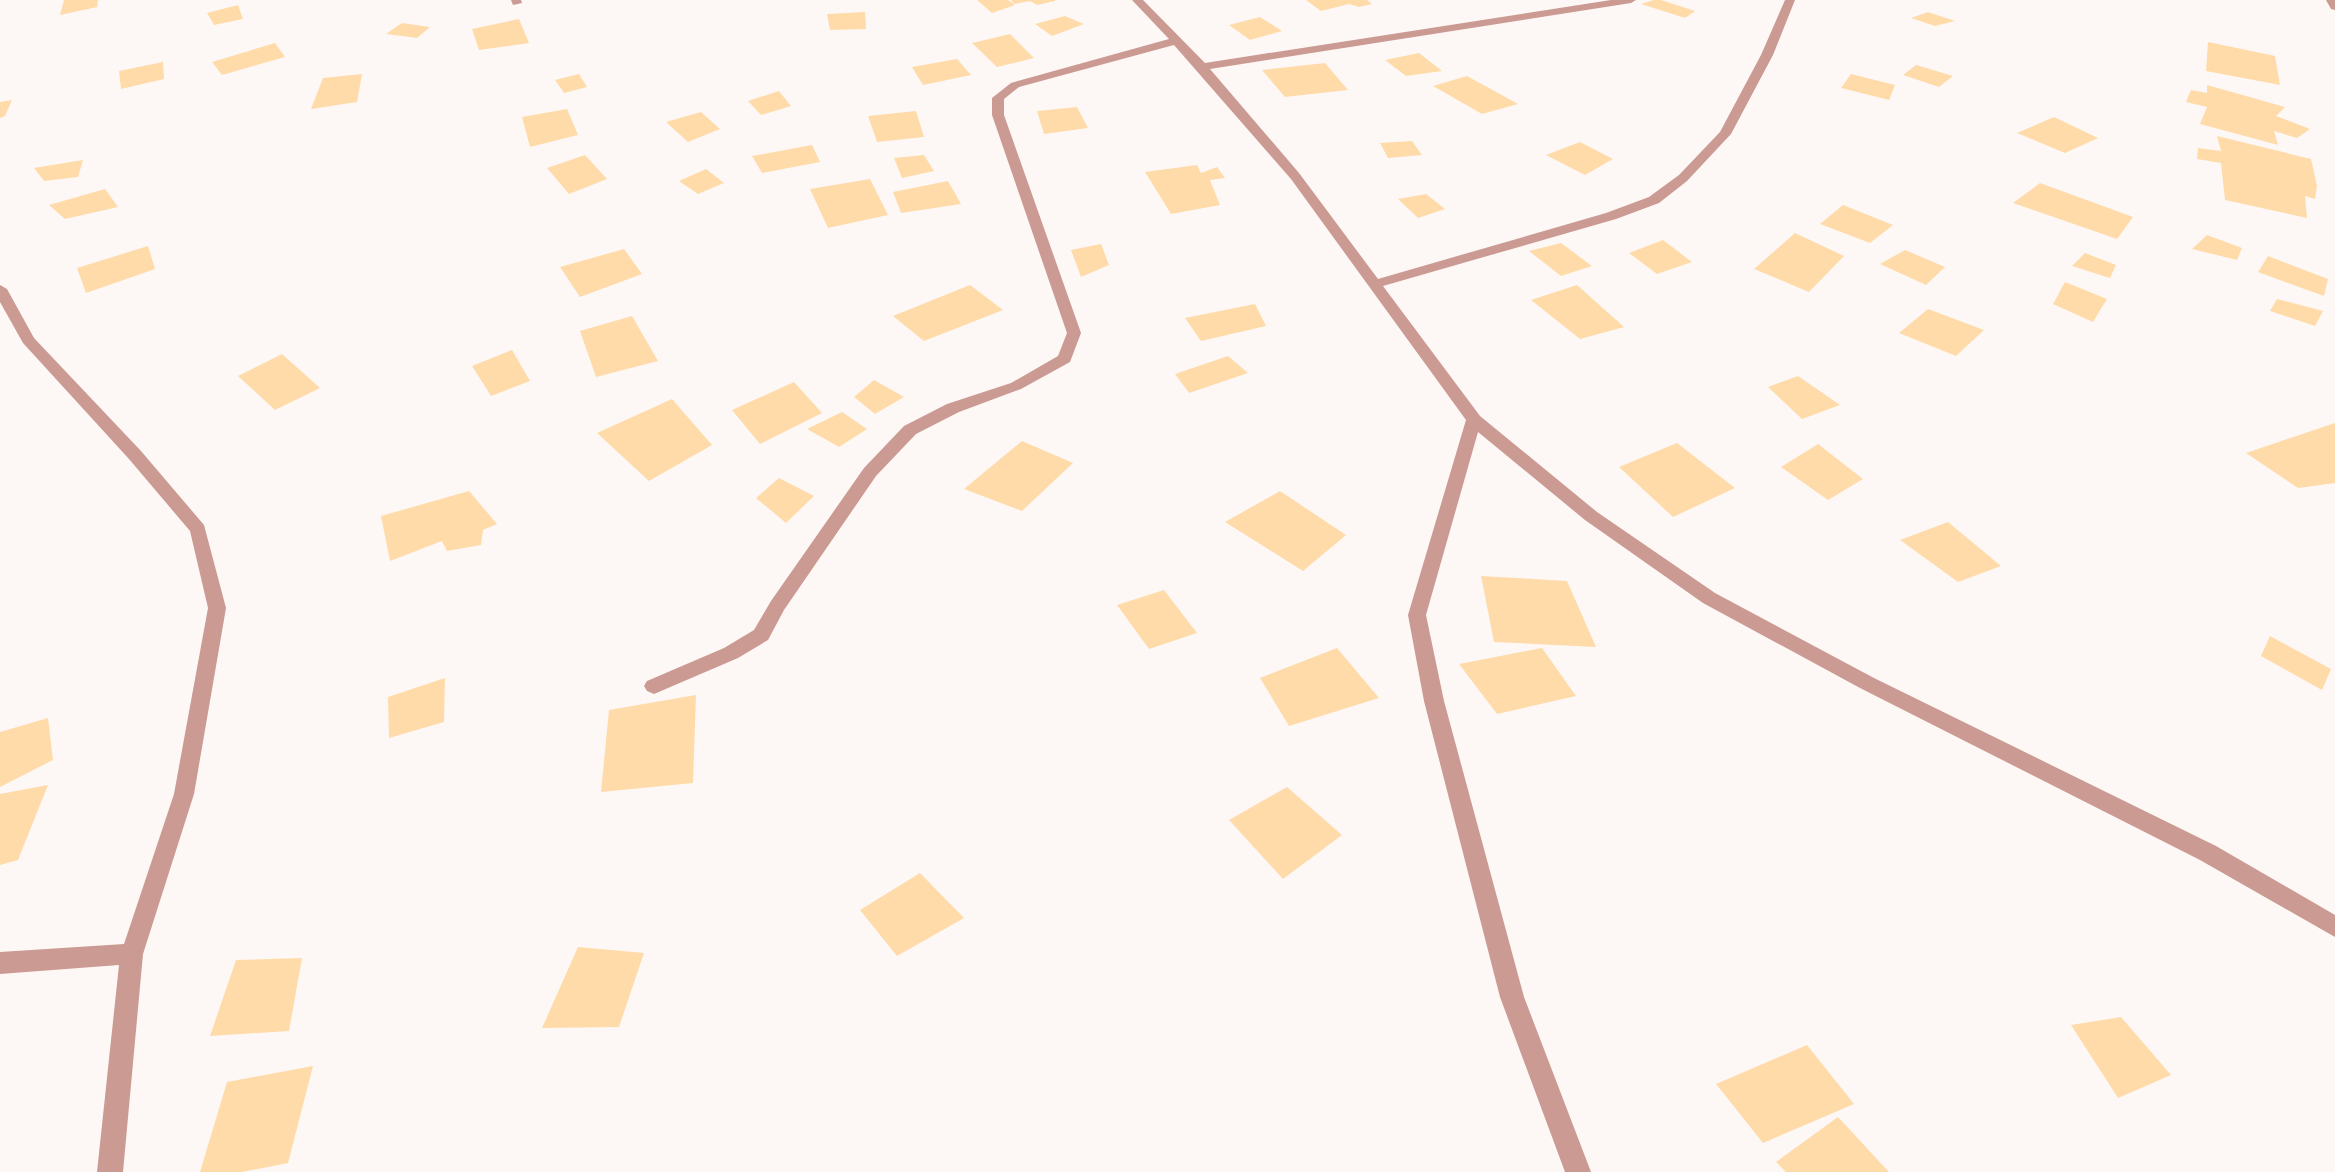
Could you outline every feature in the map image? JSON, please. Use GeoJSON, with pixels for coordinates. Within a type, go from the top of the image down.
{"type":"FeatureCollection","features":[{"type":"Feature","properties":{"kind":"street"},"geometry":{"type":"LineString","coordinates":[[1137,0],[1202,67],[1295,176],[1474,420],[1591,516],[1709,598],[1866,683],[2208,853],[2335,927]]}},
{"type":"Feature","properties":{"kind":"street"},"geometry":{"type":"LineString","coordinates":[[1202,67],[1631,0]]}},
{"type":"Feature","properties":{"kind":"street"},"geometry":{"type":"LineString","coordinates":[[1376,284],[1611,216],[1654,200],[1683,178],[1725,134],[1767,55],[1790,0]]}},
{"type":"Feature","properties":{"kind":"street"},"geometry":{"type":"LineString","coordinates":[[2331,0],[2335,7]]}},
{"type":"Feature","properties":{"kind":"street"},"geometry":{"type":"LineString","coordinates":[[654,686],[731,653],[761,635],[777,606],[870,472],[910,430],[953,408],[1016,386],[1065,359],[1074,333],[998,115],[998,98],[1015,85],[1176,41]]}},
{"type":"Feature","properties":{"kind":"street"},"geometry":{"type":"LineString","coordinates":[[0,289],[28,340],[135,455],[198,529],[217,608],[184,794],[132,954],[110,1172]]}},
{"type":"Feature","properties":{"kind":"street"},"geometry":{"type":"LineString","coordinates":[[1474,420],[1417,615],[1434,701],[1512,998],[1578,1172]]}},
{"type":"Feature","properties":{"kind":"street"},"geometry":{"type":"LineString","coordinates":[[0,963],[132,954]]}},
{"type":"Feature","properties":{"kind":"building"},"geometry":{"type":"Polygon","coordinates":[[[64,0],[98,0],[97,7],[60,15],[64,0]]]}},
{"type":"Feature","properties":{"kind":"building"},"geometry":{"type":"Polygon","coordinates":[[[977,0],[1008,0],[1015,5],[992,13],[977,0]]]}},
{"type":"Feature","properties":{"kind":"building"},"geometry":{"type":"Polygon","coordinates":[[[1011,0],[1055,1],[1037,5],[1030,1],[1014,4],[1011,0]]]}},
{"type":"Feature","properties":{"kind":"building"},"geometry":{"type":"Polygon","coordinates":[[[1306,0],[1367,0],[1372,4],[1359,7],[1349,4],[1321,11],[1306,0]]]}},
{"type":"Feature","properties":{"kind":"building"},"geometry":{"type":"Polygon","coordinates":[[[1661,0],[1695,11],[1685,18],[1641,4],[1661,0]]]}},
{"type":"Feature","properties":{"kind":"building"},"geometry":{"type":"Polygon","coordinates":[[[238,5],[243,19],[214,25],[207,13],[238,5]]]}},
{"type":"Feature","properties":{"kind":"building"},"geometry":{"type":"Polygon","coordinates":[[[865,12],[866,29],[830,30],[827,14],[865,12]]]}},
{"type":"Feature","properties":{"kind":"building"},"geometry":{"type":"Polygon","coordinates":[[[1928,12],[1955,21],[1935,26],[1911,18],[1928,12]]]}},
{"type":"Feature","properties":{"kind":"building"},"geometry":{"type":"Polygon","coordinates":[[[1065,16],[1084,24],[1052,36],[1035,24],[1065,16]]]}},
{"type":"Feature","properties":{"kind":"building"},"geometry":{"type":"Polygon","coordinates":[[[1260,17],[1282,31],[1250,40],[1229,25],[1260,17]]]}},
{"type":"Feature","properties":{"kind":"building"},"geometry":{"type":"Polygon","coordinates":[[[519,19],[529,43],[479,50],[472,29],[519,19]]]}},
{"type":"Feature","properties":{"kind":"building"},"geometry":{"type":"Polygon","coordinates":[[[402,23],[430,27],[417,38],[386,34],[402,23]]]}},
{"type":"Feature","properties":{"kind":"building"},"geometry":{"type":"Polygon","coordinates":[[[1010,34],[1034,58],[997,67],[972,43],[1010,34]]]}},
{"type":"Feature","properties":{"kind":"building"},"geometry":{"type":"Polygon","coordinates":[[[2208,42],[2275,56],[2280,85],[2206,71],[2208,42]]]}},
{"type":"Feature","properties":{"kind":"building"},"geometry":{"type":"Polygon","coordinates":[[[275,43],[285,57],[222,75],[212,62],[275,43]]]}},
{"type":"Feature","properties":{"kind":"building"},"geometry":{"type":"Polygon","coordinates":[[[1419,53],[1442,71],[1406,76],[1385,60],[1419,53]]]}},
{"type":"Feature","properties":{"kind":"building"},"geometry":{"type":"Polygon","coordinates":[[[957,59],[971,75],[923,85],[912,67],[957,59]]]}},
{"type":"Feature","properties":{"kind":"building"},"geometry":{"type":"Polygon","coordinates":[[[163,62],[164,79],[121,89],[119,71],[163,62]]]}},
{"type":"Feature","properties":{"kind":"building"},"geometry":{"type":"Polygon","coordinates":[[[1325,63],[1348,90],[1285,97],[1262,70],[1325,63]]]}},
{"type":"Feature","properties":{"kind":"building"},"geometry":{"type":"Polygon","coordinates":[[[1916,65],[1953,76],[1939,87],[1903,75],[1916,65]]]}},
{"type":"Feature","properties":{"kind":"building"},"geometry":{"type":"Polygon","coordinates":[[[362,74],[357,102],[311,109],[323,78],[362,74]]]}},
{"type":"Feature","properties":{"kind":"building"},"geometry":{"type":"Polygon","coordinates":[[[579,74],[587,87],[564,93],[555,80],[579,74]]]}},
{"type":"Feature","properties":{"kind":"building"},"geometry":{"type":"Polygon","coordinates":[[[1851,74],[1895,85],[1889,100],[1841,88],[1851,74]]]}},
{"type":"Feature","properties":{"kind":"building"},"geometry":{"type":"Polygon","coordinates":[[[1467,76],[1518,104],[1482,114],[1433,86],[1467,76]]]}},
{"type":"Feature","properties":{"kind":"building"},"geometry":{"type":"Polygon","coordinates":[[[2207,85],[2285,107],[2276,116],[2310,129],[2297,138],[2274,131],[2278,145],[2200,124],[2207,107],[2186,102],[2191,90],[2207,93],[2207,85]]]}},
{"type":"Feature","properties":{"kind":"building"},"geometry":{"type":"Polygon","coordinates":[[[779,91],[791,106],[761,115],[748,101],[779,91]]]}},
{"type":"Feature","properties":{"kind":"building"},"geometry":{"type":"Polygon","coordinates":[[[12,100],[5,116],[0,118],[0,102],[12,100]]]}},
{"type":"Feature","properties":{"kind":"building"},"geometry":{"type":"Polygon","coordinates":[[[1077,107],[1088,128],[1044,134],[1037,111],[1077,107]]]}},
{"type":"Feature","properties":{"kind":"building"},"geometry":{"type":"Polygon","coordinates":[[[567,109],[578,135],[530,147],[522,117],[567,109]]]}},
{"type":"Feature","properties":{"kind":"building"},"geometry":{"type":"Polygon","coordinates":[[[916,111],[924,137],[877,142],[868,116],[916,111]]]}},
{"type":"Feature","properties":{"kind":"building"},"geometry":{"type":"Polygon","coordinates":[[[701,112],[720,129],[688,142],[666,122],[701,112]]]}},
{"type":"Feature","properties":{"kind":"building"},"geometry":{"type":"Polygon","coordinates":[[[2054,117],[2098,138],[2065,153],[2017,133],[2054,117]]]}},
{"type":"Feature","properties":{"kind":"building"},"geometry":{"type":"Polygon","coordinates":[[[2217,136],[2311,159],[2317,186],[2315,199],[2305,196],[2307,218],[2225,200],[2221,163],[2197,159],[2198,148],[2221,151],[2217,136]]]}},
{"type":"Feature","properties":{"kind":"building"},"geometry":{"type":"Polygon","coordinates":[[[1412,141],[1422,155],[1388,158],[1380,143],[1412,141]]]}},
{"type":"Feature","properties":{"kind":"building"},"geometry":{"type":"Polygon","coordinates":[[[1580,142],[1613,159],[1585,175],[1546,155],[1580,142]]]}},
{"type":"Feature","properties":{"kind":"building"},"geometry":{"type":"Polygon","coordinates":[[[812,145],[820,162],[762,173],[752,156],[812,145]]]}},
{"type":"Feature","properties":{"kind":"building"},"geometry":{"type":"Polygon","coordinates":[[[585,155],[607,179],[569,194],[547,168],[585,155]]]}},
{"type":"Feature","properties":{"kind":"building"},"geometry":{"type":"Polygon","coordinates":[[[924,155],[934,171],[902,178],[894,158],[924,155]]]}},
{"type":"Feature","properties":{"kind":"building"},"geometry":{"type":"Polygon","coordinates":[[[83,160],[78,177],[44,181],[34,168],[83,160]]]}},
{"type":"Feature","properties":{"kind":"building"},"geometry":{"type":"Polygon","coordinates":[[[1197,165],[1201,173],[1217,167],[1225,178],[1210,180],[1220,205],[1171,214],[1145,172],[1197,165]]]}},
{"type":"Feature","properties":{"kind":"building"},"geometry":{"type":"Polygon","coordinates":[[[706,169],[724,183],[698,194],[679,181],[706,169]]]}},
{"type":"Feature","properties":{"kind":"building"},"geometry":{"type":"Polygon","coordinates":[[[870,179],[888,215],[828,228],[810,189],[870,179]]]}},
{"type":"Feature","properties":{"kind":"building"},"geometry":{"type":"Polygon","coordinates":[[[948,181],[961,204],[901,213],[893,192],[948,181]]]}},
{"type":"Feature","properties":{"kind":"building"},"geometry":{"type":"Polygon","coordinates":[[[2040,183],[2133,217],[2117,239],[2013,203],[2040,183]]]}},
{"type":"Feature","properties":{"kind":"building"},"geometry":{"type":"Polygon","coordinates":[[[105,189],[118,207],[65,219],[49,205],[105,189]]]}},
{"type":"Feature","properties":{"kind":"building"},"geometry":{"type":"Polygon","coordinates":[[[1426,194],[1445,209],[1418,218],[1398,199],[1426,194]]]}},
{"type":"Feature","properties":{"kind":"building"},"geometry":{"type":"Polygon","coordinates":[[[1843,205],[1893,225],[1870,243],[1820,224],[1843,205]]]}},
{"type":"Feature","properties":{"kind":"building"},"geometry":{"type":"Polygon","coordinates":[[[1795,233],[1844,256],[1809,292],[1754,269],[1795,233]]]}},
{"type":"Feature","properties":{"kind":"building"},"geometry":{"type":"Polygon","coordinates":[[[2207,235],[2242,248],[2237,260],[2192,249],[2207,235]]]}},
{"type":"Feature","properties":{"kind":"building"},"geometry":{"type":"Polygon","coordinates":[[[1663,240],[1692,262],[1657,274],[1629,253],[1663,240]]]}},
{"type":"Feature","properties":{"kind":"building"},"geometry":{"type":"Polygon","coordinates":[[[1561,243],[1592,266],[1561,276],[1529,251],[1561,243]]]}},
{"type":"Feature","properties":{"kind":"building"},"geometry":{"type":"Polygon","coordinates":[[[1101,244],[1109,265],[1081,277],[1071,250],[1101,244]]]}},
{"type":"Feature","properties":{"kind":"building"},"geometry":{"type":"Polygon","coordinates":[[[148,246],[155,269],[86,293],[77,268],[148,246]]]}},
{"type":"Feature","properties":{"kind":"building"},"geometry":{"type":"Polygon","coordinates":[[[624,249],[642,274],[580,297],[560,267],[624,249]]]}},
{"type":"Feature","properties":{"kind":"building"},"geometry":{"type":"Polygon","coordinates":[[[1905,250],[1945,267],[1926,285],[1880,264],[1905,250]]]}},
{"type":"Feature","properties":{"kind":"building"},"geometry":{"type":"Polygon","coordinates":[[[2085,253],[2116,265],[2110,278],[2072,266],[2085,253]]]}},
{"type":"Feature","properties":{"kind":"building"},"geometry":{"type":"Polygon","coordinates":[[[2268,256],[2328,279],[2324,296],[2258,272],[2268,256]]]}},
{"type":"Feature","properties":{"kind":"building"},"geometry":{"type":"Polygon","coordinates":[[[2065,282],[2107,299],[2093,322],[2053,304],[2065,282]]]}},
{"type":"Feature","properties":{"kind":"building"},"geometry":{"type":"Polygon","coordinates":[[[970,285],[1003,310],[924,341],[893,316],[970,285]]]}},
{"type":"Feature","properties":{"kind":"building"},"geometry":{"type":"Polygon","coordinates":[[[1577,285],[1624,327],[1580,339],[1531,300],[1577,285]]]}},
{"type":"Feature","properties":{"kind":"building"},"geometry":{"type":"Polygon","coordinates":[[[2277,299],[2323,311],[2315,326],[2270,311],[2277,299]]]}},
{"type":"Feature","properties":{"kind":"building"},"geometry":{"type":"Polygon","coordinates":[[[1255,304],[1266,326],[1201,341],[1185,318],[1255,304]]]}},
{"type":"Feature","properties":{"kind":"building"},"geometry":{"type":"Polygon","coordinates":[[[1928,309],[1984,330],[1956,356],[1899,333],[1928,309]]]}},
{"type":"Feature","properties":{"kind":"building"},"geometry":{"type":"Polygon","coordinates":[[[632,316],[658,361],[596,377],[580,331],[632,316]]]}},
{"type":"Feature","properties":{"kind":"building"},"geometry":{"type":"Polygon","coordinates":[[[512,350],[530,381],[491,396],[472,366],[512,350]]]}},
{"type":"Feature","properties":{"kind":"building"},"geometry":{"type":"Polygon","coordinates":[[[282,354],[320,388],[275,410],[238,376],[282,354]]]}},
{"type":"Feature","properties":{"kind":"building"},"geometry":{"type":"Polygon","coordinates":[[[1228,356],[1248,373],[1189,393],[1175,374],[1228,356]]]}},
{"type":"Feature","properties":{"kind":"building"},"geometry":{"type":"Polygon","coordinates":[[[1798,376],[1840,405],[1802,419],[1768,387],[1798,376]]]}},
{"type":"Feature","properties":{"kind":"building"},"geometry":{"type":"Polygon","coordinates":[[[874,380],[904,397],[875,414],[854,397],[874,380]]]}},
{"type":"Feature","properties":{"kind":"building"},"geometry":{"type":"Polygon","coordinates":[[[794,382],[822,413],[760,444],[732,410],[794,382]]]}},
{"type":"Feature","properties":{"kind":"building"},"geometry":{"type":"Polygon","coordinates":[[[672,399],[712,445],[649,481],[597,433],[672,399]]]}},
{"type":"Feature","properties":{"kind":"building"},"geometry":{"type":"Polygon","coordinates":[[[842,412],[867,429],[839,447],[807,429],[842,412]]]}},
{"type":"Feature","properties":{"kind":"building"},"geometry":{"type":"Polygon","coordinates":[[[2335,423],[2335,483],[2298,488],[2246,453],[2335,423]]]}},
{"type":"Feature","properties":{"kind":"building"},"geometry":{"type":"Polygon","coordinates":[[[1022,441],[1073,463],[1022,511],[964,489],[1022,441]]]}},
{"type":"Feature","properties":{"kind":"building"},"geometry":{"type":"Polygon","coordinates":[[[1677,443],[1735,488],[1673,517],[1619,467],[1677,443]]]}},
{"type":"Feature","properties":{"kind":"building"},"geometry":{"type":"Polygon","coordinates":[[[1818,444],[1863,479],[1828,500],[1781,467],[1818,444]]]}},
{"type":"Feature","properties":{"kind":"building"},"geometry":{"type":"Polygon","coordinates":[[[779,478],[814,496],[786,523],[756,498],[779,478]]]}},
{"type":"Feature","properties":{"kind":"building"},"geometry":{"type":"Polygon","coordinates":[[[469,491],[497,524],[483,530],[481,545],[447,551],[442,541],[390,561],[381,516],[469,491]]]}},
{"type":"Feature","properties":{"kind":"building"},"geometry":{"type":"Polygon","coordinates":[[[1280,491],[1346,535],[1303,571],[1225,522],[1280,491]]]}},
{"type":"Feature","properties":{"kind":"building"},"geometry":{"type":"Polygon","coordinates":[[[1948,522],[2001,566],[1958,582],[1900,540],[1948,522]]]}},
{"type":"Feature","properties":{"kind":"building"},"geometry":{"type":"Polygon","coordinates":[[[1481,576],[1567,581],[1596,647],[1494,642],[1481,576]]]}},
{"type":"Feature","properties":{"kind":"building"},"geometry":{"type":"Polygon","coordinates":[[[1164,590],[1197,633],[1149,649],[1117,605],[1164,590]]]}},
{"type":"Feature","properties":{"kind":"building"},"geometry":{"type":"Polygon","coordinates":[[[2270,636],[2331,669],[2322,690],[2261,656],[2270,636]]]}},
{"type":"Feature","properties":{"kind":"building"},"geometry":{"type":"Polygon","coordinates":[[[1337,648],[1379,698],[1289,726],[1260,678],[1337,648]]]}},
{"type":"Feature","properties":{"kind":"building"},"geometry":{"type":"Polygon","coordinates":[[[1542,648],[1576,696],[1497,714],[1459,664],[1542,648]]]}},
{"type":"Feature","properties":{"kind":"building"},"geometry":{"type":"Polygon","coordinates":[[[445,678],[444,722],[389,738],[388,697],[445,678]]]}},
{"type":"Feature","properties":{"kind":"building"},"geometry":{"type":"Polygon","coordinates":[[[696,695],[693,783],[601,792],[609,710],[696,695]]]}},
{"type":"Feature","properties":{"kind":"building"},"geometry":{"type":"Polygon","coordinates":[[[48,718],[53,760],[0,787],[0,732],[48,718]]]}},
{"type":"Feature","properties":{"kind":"building"},"geometry":{"type":"Polygon","coordinates":[[[48,785],[18,860],[0,865],[0,794],[48,785]]]}},
{"type":"Feature","properties":{"kind":"building"},"geometry":{"type":"Polygon","coordinates":[[[1287,787],[1342,835],[1283,879],[1229,820],[1287,787]]]}},
{"type":"Feature","properties":{"kind":"building"},"geometry":{"type":"Polygon","coordinates":[[[920,873],[964,918],[897,956],[860,910],[920,873]]]}},
{"type":"Feature","properties":{"kind":"building"},"geometry":{"type":"Polygon","coordinates":[[[578,947],[644,953],[619,1027],[542,1028],[578,947]]]}},
{"type":"Feature","properties":{"kind":"building"},"geometry":{"type":"Polygon","coordinates":[[[302,958],[289,1031],[210,1036],[236,960],[302,958]]]}},
{"type":"Feature","properties":{"kind":"building"},"geometry":{"type":"Polygon","coordinates":[[[2121,1017],[2171,1075],[2118,1098],[2071,1025],[2121,1017]]]}},
{"type":"Feature","properties":{"kind":"building"},"geometry":{"type":"Polygon","coordinates":[[[1807,1045],[1854,1104],[1763,1143],[1716,1084],[1807,1045]]]}},
{"type":"Feature","properties":{"kind":"building"},"geometry":{"type":"Polygon","coordinates":[[[313,1066],[288,1163],[242,1172],[200,1172],[227,1082],[313,1066]]]}},
{"type":"Feature","properties":{"kind":"building"},"geometry":{"type":"Polygon","coordinates":[[[1838,1117],[1889,1172],[1786,1172],[1776,1162],[1838,1117]]]}}]}
